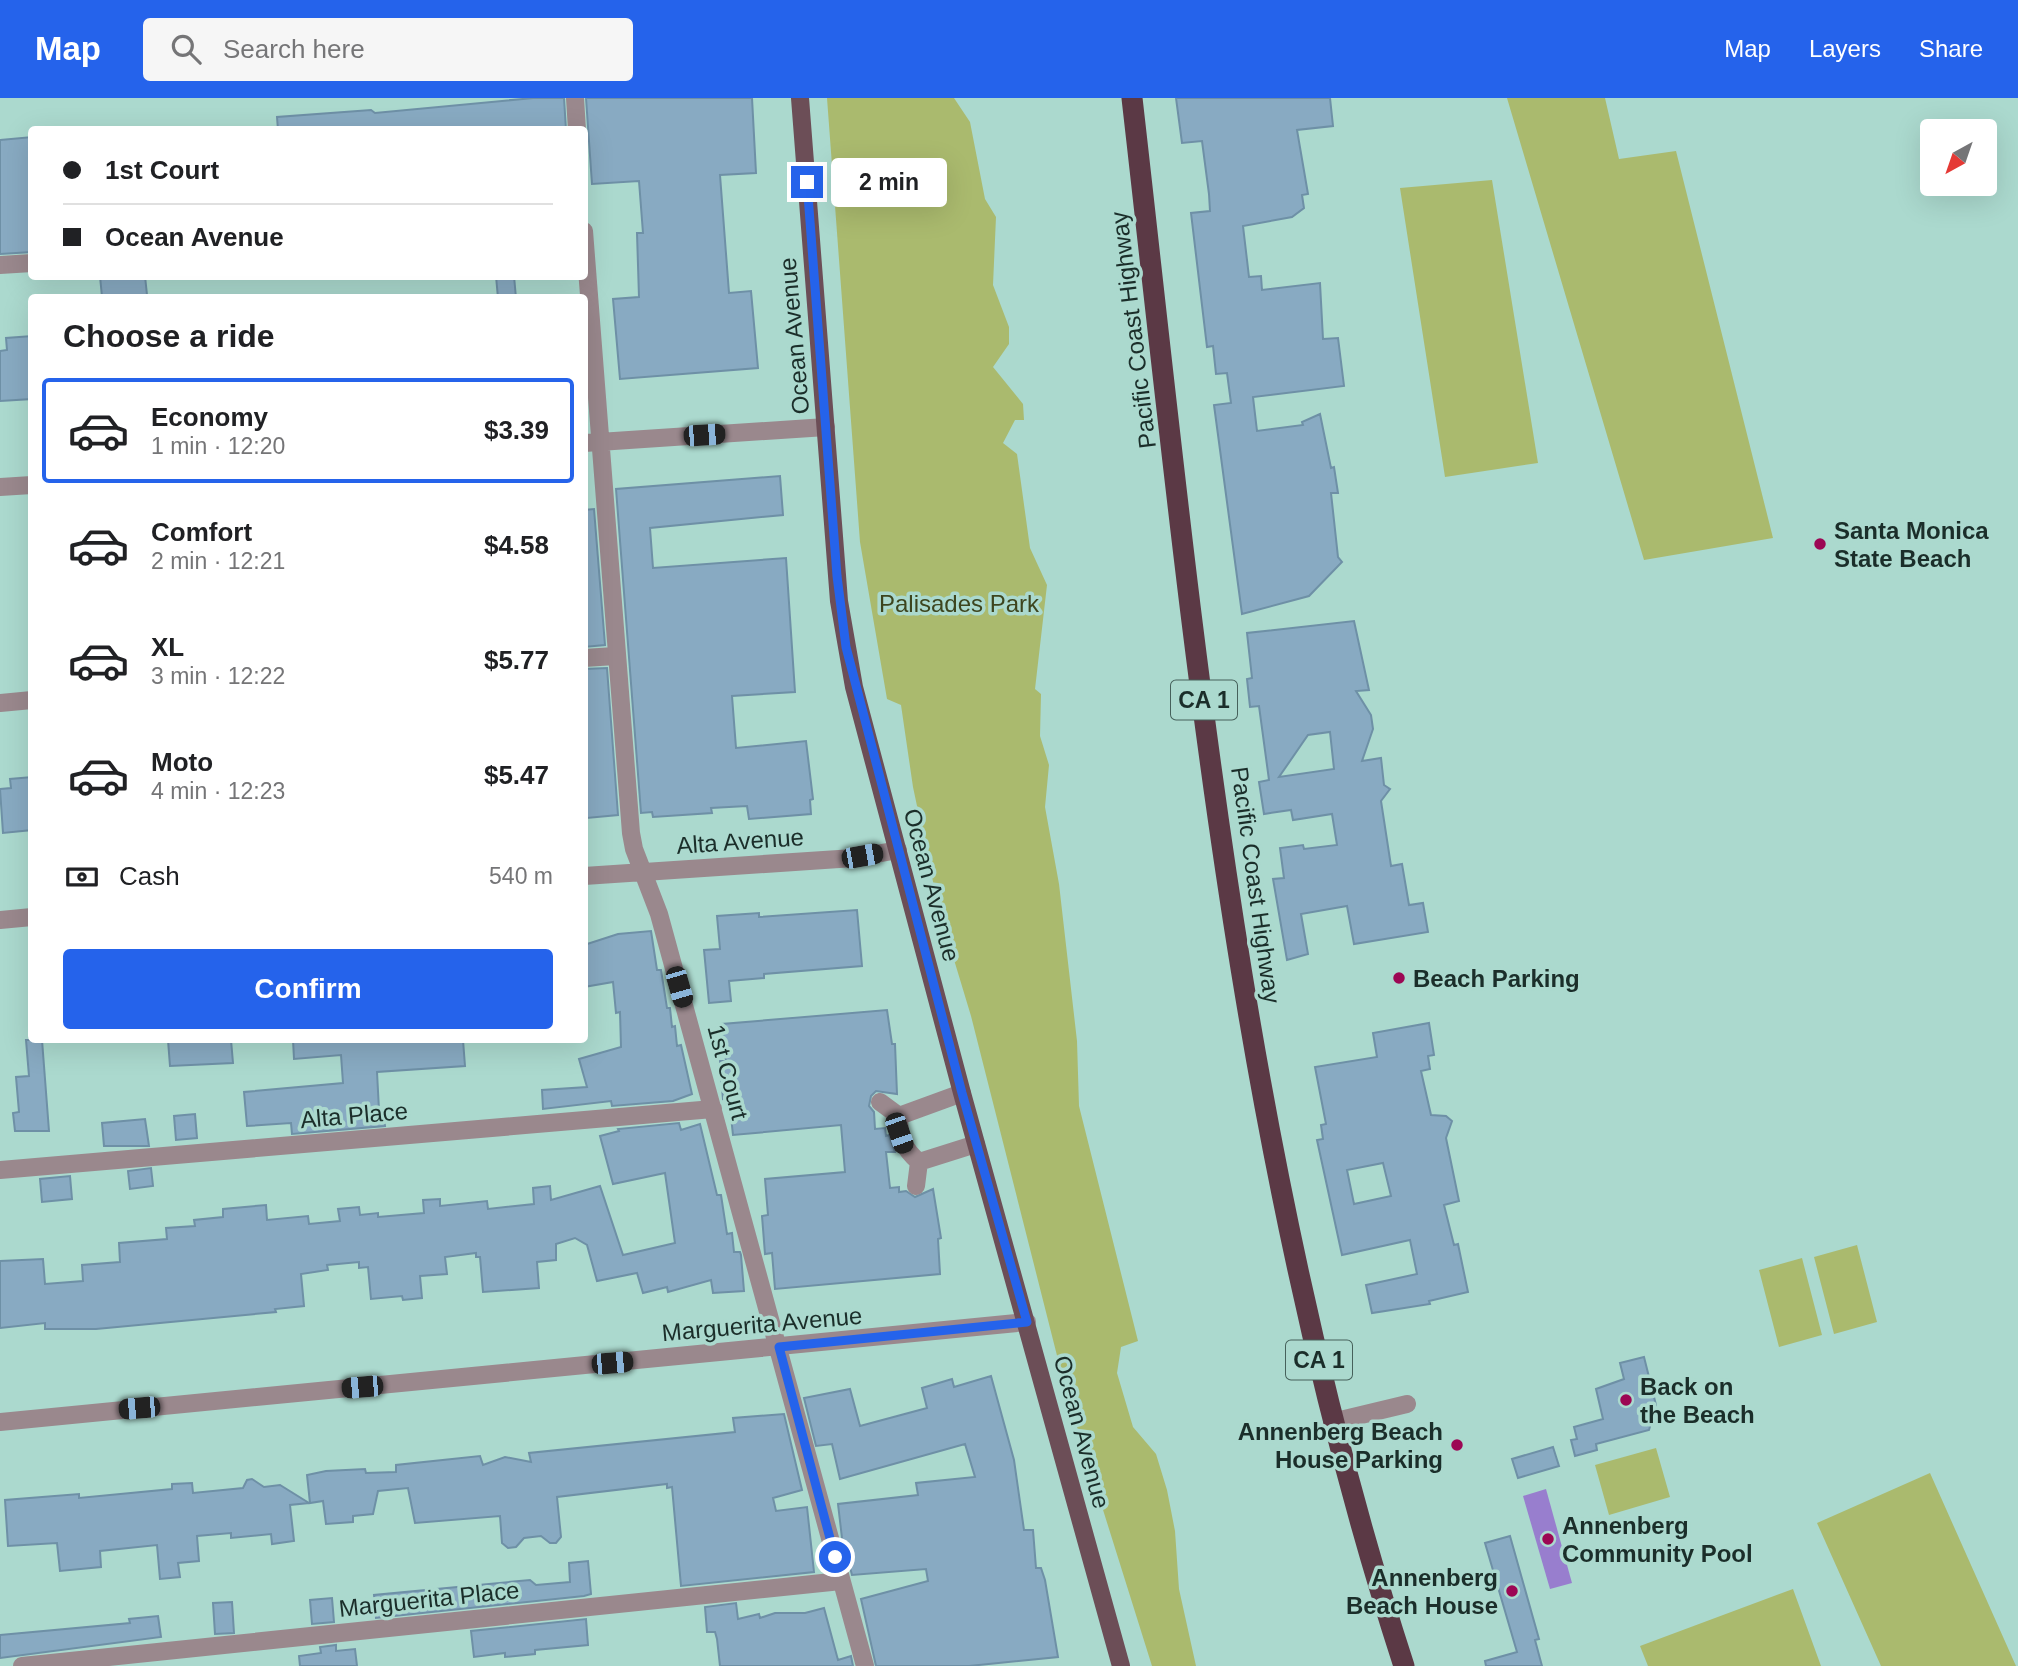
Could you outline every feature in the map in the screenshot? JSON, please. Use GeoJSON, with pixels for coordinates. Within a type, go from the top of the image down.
{"type":"FeatureCollection","features":[{"type":"Feature","properties":{"kind":"highway","name":"Pacific Coast Highway"},"geometry":{"type":"LineString","coordinates":[[1132,98],[1213,775],[1235,927],[1285,1205],[1332,1422],[1404,1666]]}},
{"type":"Feature","properties":{"kind":"main road","name":"Ocean Avenue"},"geometry":{"type":"LineString","coordinates":[[800,98],[846,647],[962,1093],[1121,1666]]}},
{"type":"Feature","properties":{"kind":"street"},"geometry":{"type":"LineString","coordinates":[[575,98],[577,126]]}},
{"type":"Feature","properties":{"kind":"street"},"geometry":{"type":"LineString","coordinates":[[0,265],[28,263]]}},
{"type":"Feature","properties":{"kind":"street","name":"1st Court"},"geometry":{"type":"LineString","coordinates":[[588,336],[592,442],[631,833],[659,914],[865,1666]]}},
{"type":"Feature","properties":{"kind":"street"},"geometry":{"type":"LineString","coordinates":[[592,442],[826,427]]}},
{"type":"Feature","properties":{"kind":"street"},"geometry":{"type":"LineString","coordinates":[[0,487],[28,485]]}},
{"type":"Feature","properties":{"kind":"street"},"geometry":{"type":"LineString","coordinates":[[588,658],[615,656]]}},
{"type":"Feature","properties":{"kind":"street"},"geometry":{"type":"LineString","coordinates":[[0,703],[28,700]]}},
{"type":"Feature","properties":{"kind":"street","name":"Alta Avenue"},"geometry":{"type":"LineString","coordinates":[[588,876],[853,858],[898,850]]}},
{"type":"Feature","properties":{"kind":"street"},"geometry":{"type":"LineString","coordinates":[[0,920],[28,917]]}},
{"type":"Feature","properties":{"kind":"street"},"geometry":{"type":"LineString","coordinates":[[899,1116],[962,1093]]}},
{"type":"Feature","properties":{"kind":"street"},"geometry":{"type":"LineString","coordinates":[[880,1102],[899,1116]]}},
{"type":"Feature","properties":{"kind":"street","name":"Alta Place"},"geometry":{"type":"LineString","coordinates":[[0,1170],[713,1109]]}},
{"type":"Feature","properties":{"kind":"street"},"geometry":{"type":"LineString","coordinates":[[899,1116],[899,1133],[904,1149],[919,1162]]}},
{"type":"Feature","properties":{"kind":"street"},"geometry":{"type":"LineString","coordinates":[[919,1162],[976,1144]]}},
{"type":"Feature","properties":{"kind":"street"},"geometry":{"type":"LineString","coordinates":[[916,1186],[919,1162]]}},
{"type":"Feature","properties":{"kind":"street","name":"Marguerita Avenue"},"geometry":{"type":"LineString","coordinates":[[0,1422],[1027,1322]]}},
{"type":"Feature","properties":{"kind":"street"},"geometry":{"type":"LineString","coordinates":[[1332,1422],[1407,1404]]}},
{"type":"Feature","properties":{"kind":"street","name":"Marguerita Place"},"geometry":{"type":"LineString","coordinates":[[22,1666],[841,1581]]}},
{"type":"Feature","properties":{"kind":"green space","name":"Palisades Park"},"geometry":{"type":"Polygon","coordinates":[[[827,98],[954,98],[970,122],[985,199],[996,217],[993,285],[1009,327],[1009,344],[993,367],[1023,404],[1024,420],[1015,420],[1003,443],[1017,454],[1030,548],[1047,585],[1035,689],[1041,694],[1040,736],[1049,765],[1045,807],[1059,884],[1077,1041],[1079,1106],[1138,1341],[1121,1347],[1117,1373],[1133,1427],[1156,1454],[1167,1490],[1175,1531],[1179,1589],[1196,1666],[1152,1666],[1067,1395],[971,1016],[939,910],[913,787],[901,705],[887,699],[860,542],[827,98]]]}},
{"type":"Feature","properties":{"kind":"green space"},"geometry":{"type":"Polygon","coordinates":[[[1507,98],[1605,98],[1619,159],[1676,151],[1773,538],[1644,560],[1507,98]]]}},
{"type":"Feature","properties":{"kind":"green space"},"geometry":{"type":"Polygon","coordinates":[[[1492,180],[1538,463],[1445,477],[1400,188],[1492,180]]]}},
{"type":"Feature","properties":{"kind":"green space"},"geometry":{"type":"Polygon","coordinates":[[[1857,1245],[1877,1322],[1834,1334],[1814,1257],[1857,1245]]]}},
{"type":"Feature","properties":{"kind":"green space"},"geometry":{"type":"Polygon","coordinates":[[[1802,1258],[1822,1335],[1779,1347],[1759,1270],[1802,1258]]]}},
{"type":"Feature","properties":{"kind":"green space"},"geometry":{"type":"Polygon","coordinates":[[[1656,1448],[1670,1497],[1609,1515],[1595,1465],[1656,1448]]]}},
{"type":"Feature","properties":{"kind":"green space"},"geometry":{"type":"Polygon","coordinates":[[[1930,1473],[2016,1666],[1881,1666],[1817,1523],[1930,1473]]]}},
{"type":"Feature","properties":{"kind":"green space"},"geometry":{"type":"Polygon","coordinates":[[[1793,1589],[1821,1666],[1648,1666],[1640,1646],[1793,1589]]]}},
{"type":"Feature","properties":{"kind":"shaded area","name":"Annenberg Community Pool"},"geometry":{"type":"Polygon","coordinates":[[[1546,1489],[1572,1583],[1550,1589],[1523,1496],[1546,1489]]]}},
{"type":"Feature","properties":{"kind":"building"},"geometry":{"type":"Polygon","coordinates":[[[533,98],[564,98],[566,126],[278,126],[277,117],[371,110],[375,113],[533,98]]]}},
{"type":"Feature","properties":{"kind":"building"},"geometry":{"type":"Polygon","coordinates":[[[586,98],[752,98],[756,173],[720,175],[729,293],[751,291],[758,368],[620,379],[613,299],[639,297],[637,233],[643,233],[639,181],[592,184],[586,98]]]}},
{"type":"Feature","properties":{"kind":"building"},"geometry":{"type":"Polygon","coordinates":[[[1176,98],[1330,98],[1333,126],[1297,130],[1308,194],[1302,195],[1304,208],[1292,217],[1243,226],[1249,277],[1261,276],[1262,290],[1320,283],[1323,339],[1338,338],[1344,386],[1253,397],[1257,431],[1303,425],[1302,422],[1320,414],[1338,493],[1331,493],[1338,557],[1342,562],[1309,596],[1242,614],[1214,405],[1231,403],[1227,373],[1216,374],[1213,346],[1207,347],[1191,213],[1210,211],[1209,194],[1202,141],[1182,143],[1176,98]]]}},
{"type":"Feature","properties":{"kind":"building"},"geometry":{"type":"Polygon","coordinates":[[[28,137],[28,252],[0,254],[0,140],[28,137]]]}},
{"type":"Feature","properties":{"kind":"building"},"geometry":{"type":"Polygon","coordinates":[[[100,280],[145,280],[147,294],[102,294],[100,280]]]}},
{"type":"Feature","properties":{"kind":"building"},"geometry":{"type":"Polygon","coordinates":[[[496,280],[514,280],[516,294],[498,294],[496,280]]]}},
{"type":"Feature","properties":{"kind":"building"},"geometry":{"type":"Polygon","coordinates":[[[28,336],[28,399],[0,401],[0,351],[7,350],[6,338],[28,336]]]}},
{"type":"Feature","properties":{"kind":"building"},"geometry":{"type":"Polygon","coordinates":[[[780,476],[783,515],[650,528],[653,568],[786,558],[795,692],[732,696],[736,748],[806,741],[813,799],[810,800],[811,814],[749,819],[747,806],[711,808],[712,813],[653,817],[652,812],[641,813],[616,489],[780,476]]]}},
{"type":"Feature","properties":{"kind":"building"},"geometry":{"type":"Polygon","coordinates":[[[594,509],[605,645],[588,647],[588,510],[594,509]]]}},
{"type":"Feature","properties":{"kind":"building"},"geometry":{"type":"Polygon","coordinates":[[[1354,621],[1369,690],[1356,691],[1371,715],[1373,729],[1362,761],[1381,758],[1384,785],[1390,789],[1381,801],[1391,866],[1402,864],[1409,905],[1423,903],[1428,932],[1354,944],[1347,906],[1301,914],[1308,954],[1287,960],[1273,879],[1284,878],[1280,848],[1303,845],[1304,849],[1337,845],[1332,814],[1293,820],[1291,810],[1264,814],[1259,782],[1269,780],[1259,706],[1250,707],[1247,679],[1252,678],[1247,633],[1354,621]],[[1330,732],[1308,735],[1279,777],[1334,769],[1330,732]]]}},
{"type":"Feature","properties":{"kind":"building"},"geometry":{"type":"Polygon","coordinates":[[[607,668],[618,815],[588,818],[588,669],[607,668]]]}},
{"type":"Feature","properties":{"kind":"building"},"geometry":{"type":"Polygon","coordinates":[[[28,777],[28,830],[3,833],[0,789],[11,788],[10,779],[28,777]]]}},
{"type":"Feature","properties":{"kind":"building"},"geometry":{"type":"Polygon","coordinates":[[[857,910],[862,966],[764,974],[764,978],[729,981],[731,1001],[709,1003],[704,950],[720,949],[717,916],[759,913],[759,917],[857,910]]]}},
{"type":"Feature","properties":{"kind":"building"},"geometry":{"type":"Polygon","coordinates":[[[651,931],[657,970],[661,970],[667,1008],[670,1008],[672,1027],[675,1026],[677,1046],[681,1045],[692,1094],[673,1101],[612,1106],[611,1101],[543,1109],[542,1090],[587,1087],[579,1059],[621,1047],[620,1012],[616,1013],[613,982],[588,986],[588,944],[618,934],[651,931]]]}},
{"type":"Feature","properties":{"kind":"building"},"geometry":{"type":"Polygon","coordinates":[[[887,1010],[892,1044],[895,1044],[897,1094],[876,1091],[871,1096],[869,1106],[874,1112],[875,1129],[885,1128],[886,1136],[889,1135],[895,1152],[886,1152],[890,1188],[899,1187],[899,1192],[906,1191],[915,1197],[933,1189],[941,1238],[938,1239],[940,1274],[775,1289],[772,1253],[765,1254],[762,1216],[768,1215],[765,1179],[845,1172],[841,1125],[733,1135],[729,1098],[723,1099],[720,1061],[726,1061],[722,1024],[887,1010]]]}},
{"type":"Feature","properties":{"kind":"building"},"geometry":{"type":"Polygon","coordinates":[[[1429,1023],[1434,1055],[1428,1056],[1430,1069],[1421,1071],[1431,1115],[1446,1116],[1452,1121],[1446,1138],[1459,1201],[1444,1205],[1454,1245],[1458,1244],[1468,1292],[1429,1301],[1430,1304],[1372,1313],[1366,1285],[1417,1274],[1410,1240],[1342,1255],[1317,1140],[1323,1139],[1321,1125],[1326,1124],[1315,1067],[1377,1057],[1373,1033],[1429,1023]],[[1383,1163],[1347,1170],[1354,1204],[1391,1196],[1383,1163]]]}},
{"type":"Feature","properties":{"kind":"building"},"geometry":{"type":"Polygon","coordinates":[[[26,1040],[28,1043],[42,1043],[49,1131],[15,1131],[13,1113],[19,1112],[16,1077],[29,1076],[26,1040]]]}},
{"type":"Feature","properties":{"kind":"building"},"geometry":{"type":"Polygon","coordinates":[[[168,1043],[231,1043],[233,1063],[170,1066],[168,1043]]]}},
{"type":"Feature","properties":{"kind":"building"},"geometry":{"type":"Polygon","coordinates":[[[293,1043],[463,1043],[465,1066],[377,1072],[379,1110],[383,1110],[385,1126],[292,1134],[291,1123],[247,1126],[244,1092],[343,1083],[341,1055],[294,1059],[293,1043]]]}},
{"type":"Feature","properties":{"kind":"building"},"geometry":{"type":"Polygon","coordinates":[[[195,1114],[197,1138],[176,1140],[174,1116],[195,1114]]]}},
{"type":"Feature","properties":{"kind":"building"},"geometry":{"type":"Polygon","coordinates":[[[145,1119],[149,1146],[104,1146],[102,1123],[145,1119]]]}},
{"type":"Feature","properties":{"kind":"building"},"geometry":{"type":"Polygon","coordinates":[[[679,1123],[681,1130],[700,1124],[717,1195],[721,1195],[727,1234],[732,1233],[734,1252],[740,1252],[741,1255],[744,1291],[713,1293],[711,1280],[668,1292],[667,1287],[643,1293],[637,1273],[597,1281],[587,1245],[575,1238],[556,1244],[556,1260],[537,1262],[539,1288],[483,1292],[480,1257],[476,1257],[476,1253],[445,1257],[447,1274],[420,1276],[422,1298],[403,1300],[402,1296],[371,1299],[368,1267],[359,1268],[359,1262],[327,1265],[328,1270],[301,1274],[304,1306],[275,1309],[276,1312],[96,1329],[45,1329],[45,1323],[0,1328],[0,1261],[43,1259],[45,1284],[83,1281],[82,1265],[120,1262],[119,1243],[167,1239],[166,1228],[195,1226],[194,1220],[223,1217],[223,1209],[266,1205],[267,1220],[308,1216],[309,1224],[340,1221],[338,1209],[359,1207],[360,1215],[378,1213],[378,1217],[424,1213],[423,1200],[440,1199],[440,1206],[487,1201],[488,1209],[534,1204],[533,1188],[550,1186],[551,1200],[600,1186],[623,1255],[675,1243],[665,1173],[613,1184],[600,1136],[619,1131],[618,1129],[679,1123]]]}},
{"type":"Feature","properties":{"kind":"building"},"geometry":{"type":"Polygon","coordinates":[[[151,1168],[153,1186],[130,1189],[128,1171],[151,1168]]]}},
{"type":"Feature","properties":{"kind":"building"},"geometry":{"type":"Polygon","coordinates":[[[70,1176],[72,1199],[42,1202],[40,1179],[70,1176]]]}},
{"type":"Feature","properties":{"kind":"building","name":"Back on the Beach"},"geometry":{"type":"Polygon","coordinates":[[[1644,1357],[1656,1405],[1649,1430],[1596,1444],[1597,1450],[1575,1456],[1571,1440],[1577,1439],[1574,1427],[1603,1419],[1596,1389],[1624,1379],[1620,1363],[1644,1357]]]}},
{"type":"Feature","properties":{"kind":"building"},"geometry":{"type":"Polygon","coordinates":[[[991,1376],[1014,1460],[1024,1530],[1033,1530],[1036,1568],[1041,1568],[1045,1580],[1058,1657],[969,1666],[876,1666],[861,1599],[928,1581],[926,1569],[852,1575],[842,1538],[838,1504],[918,1495],[916,1483],[975,1477],[965,1444],[840,1479],[832,1444],[816,1446],[804,1398],[850,1389],[860,1426],[927,1408],[922,1388],[952,1379],[954,1387],[991,1376]]]}},
{"type":"Feature","properties":{"kind":"building"},"geometry":{"type":"Polygon","coordinates":[[[784,1414],[802,1490],[773,1498],[776,1511],[807,1507],[814,1572],[681,1586],[672,1487],[667,1488],[667,1484],[557,1497],[561,1537],[556,1543],[550,1543],[541,1536],[524,1538],[516,1547],[508,1548],[502,1543],[500,1516],[415,1523],[408,1488],[378,1491],[373,1514],[353,1516],[353,1522],[326,1524],[323,1501],[310,1503],[307,1475],[326,1471],[365,1469],[366,1473],[396,1472],[396,1465],[480,1456],[483,1465],[505,1457],[531,1462],[529,1453],[735,1432],[733,1418],[784,1414]]]}},
{"type":"Feature","properties":{"kind":"building"},"geometry":{"type":"Polygon","coordinates":[[[1553,1447],[1559,1466],[1518,1478],[1512,1459],[1553,1447]]]}},
{"type":"Feature","properties":{"kind":"building"},"geometry":{"type":"Polygon","coordinates":[[[252,1479],[264,1487],[280,1485],[309,1503],[290,1505],[294,1541],[272,1544],[271,1534],[231,1538],[231,1533],[197,1536],[199,1561],[178,1563],[180,1577],[160,1579],[157,1545],[100,1551],[101,1567],[60,1571],[57,1543],[8,1546],[5,1500],[79,1494],[79,1498],[172,1489],[172,1484],[192,1483],[193,1493],[243,1488],[247,1480],[252,1479]]]}},
{"type":"Feature","properties":{"kind":"building","name":"Annenberg Beach House"},"geometry":{"type":"Polygon","coordinates":[[[1510,1536],[1539,1639],[1535,1640],[1542,1666],[1486,1666],[1485,1661],[1517,1652],[1485,1543],[1510,1536]]]}},
{"type":"Feature","properties":{"kind":"building"},"geometry":{"type":"Polygon","coordinates":[[[588,1561],[591,1594],[584,1596],[376,1618],[374,1595],[530,1580],[536,1585],[570,1582],[569,1563],[588,1561]]]}},
{"type":"Feature","properties":{"kind":"building"},"geometry":{"type":"Polygon","coordinates":[[[332,1598],[334,1622],[312,1624],[310,1600],[332,1598]]]}},
{"type":"Feature","properties":{"kind":"building"},"geometry":{"type":"Polygon","coordinates":[[[232,1602],[234,1633],[215,1634],[213,1603],[232,1602]]]}},
{"type":"Feature","properties":{"kind":"building"},"geometry":{"type":"Polygon","coordinates":[[[736,1603],[738,1619],[759,1614],[760,1618],[775,1613],[805,1613],[824,1608],[838,1660],[851,1656],[853,1666],[720,1666],[715,1632],[707,1632],[705,1607],[736,1603]]]}},
{"type":"Feature","properties":{"kind":"building"},"geometry":{"type":"Polygon","coordinates":[[[158,1616],[161,1637],[0,1658],[0,1635],[130,1623],[129,1619],[158,1616]]]}},
{"type":"Feature","properties":{"kind":"building"},"geometry":{"type":"Polygon","coordinates":[[[586,1619],[588,1645],[535,1650],[535,1654],[505,1657],[505,1653],[474,1657],[471,1631],[586,1619]]]}},
{"type":"Feature","properties":{"kind":"building"},"geometry":{"type":"Polygon","coordinates":[[[336,1645],[336,1651],[355,1649],[357,1666],[300,1666],[299,1656],[321,1653],[320,1647],[336,1645]]]}},
{"type":"Feature","properties":{"kind":"place","name":"Santa Monica State Beach"},"geometry":{"type":"Point","coordinates":[1820,544]}},
{"type":"Feature","properties":{"kind":"place","name":"Beach Parking"},"geometry":{"type":"Point","coordinates":[1399,978]}},
{"type":"Feature","properties":{"kind":"place","name":"Back on the Beach"},"geometry":{"type":"Point","coordinates":[1626,1400]}},
{"type":"Feature","properties":{"kind":"place","name":"Annenberg Beach House Parking"},"geometry":{"type":"Point","coordinates":[1457,1445]}},
{"type":"Feature","properties":{"kind":"place","name":"Annenberg Community Pool"},"geometry":{"type":"Point","coordinates":[1548,1539]}},
{"type":"Feature","properties":{"kind":"place","name":"Annenberg Beach House"},"geometry":{"type":"Point","coordinates":[1512,1591]}},
{"type":"Feature","properties":{"kind":"route"},"geometry":{"type":"LineString","coordinates":[[807,182],[839,601],[846,647],[854,687],[962,1093],[1027,1322],[779,1347],[835,1557]]}}]}
